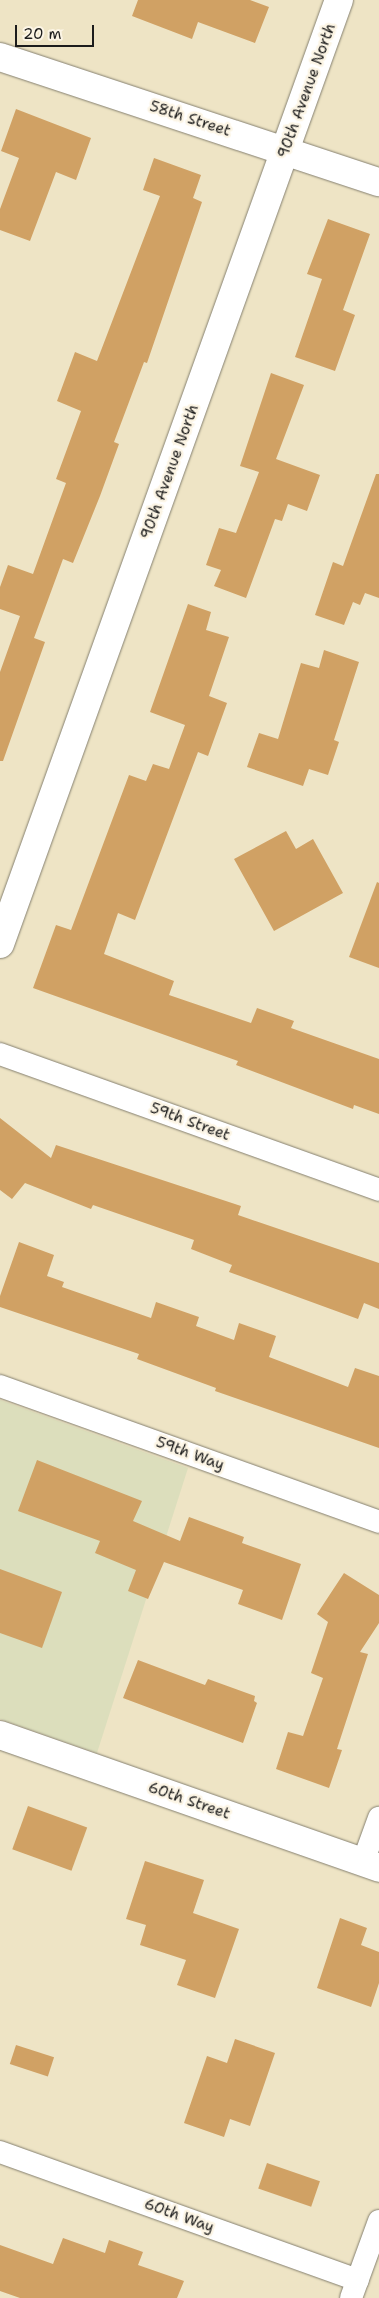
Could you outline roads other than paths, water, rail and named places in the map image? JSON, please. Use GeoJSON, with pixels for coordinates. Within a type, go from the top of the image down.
{"type":"FeatureCollection","features":[{"type":"Feature","properties":{"kind":"street","name":"90th Avenue North"},"geometry":{"type":"LineString","coordinates":[[0,944],[339,0]]}},
{"type":"Feature","properties":{"kind":"street","name":"58th Street"},"geometry":{"type":"LineString","coordinates":[[0,57],[379,182]]}},
{"type":"Feature","properties":{"kind":"street","name":"59th Street"},"geometry":{"type":"LineString","coordinates":[[0,1054],[379,1190]]}},
{"type":"Feature","properties":{"kind":"street","name":"59th Way"},"geometry":{"type":"LineString","coordinates":[[0,1386],[379,1522]]}},
{"type":"Feature","properties":{"kind":"street","name":"60th Street"},"geometry":{"type":"LineString","coordinates":[[0,1735],[371,1865]]}},
{"type":"Feature","properties":{"kind":"street"},"geometry":{"type":"LineString","coordinates":[[371,1865],[379,1818]]}},
{"type":"Feature","properties":{"kind":"street","name":"60th Way"},"geometry":{"type":"LineString","coordinates":[[0,2152],[354,2289]]}},
{"type":"Feature","properties":{"kind":"street"},"geometry":{"type":"LineString","coordinates":[[354,2289],[379,2221]]}}]}
